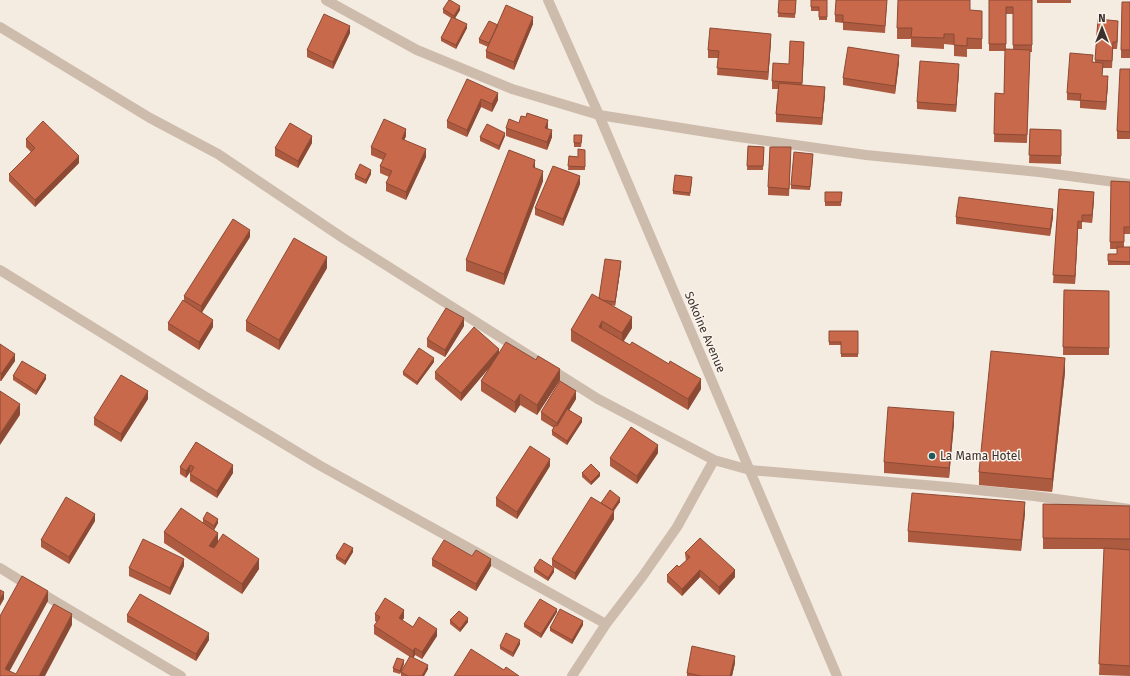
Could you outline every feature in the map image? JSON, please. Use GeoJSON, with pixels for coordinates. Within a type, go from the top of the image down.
{"type":"FeatureCollection","features":[{"type":"Feature","properties":{"kind":"street"},"geometry":{"type":"LineString","coordinates":[[326,0],[417,50],[512,89],[599,115],[866,155],[1039,172],[1130,184]]}},
{"type":"Feature","properties":{"kind":"street","name":"Sokoine Avenue"},"geometry":{"type":"LineString","coordinates":[[548,0],[599,115],[837,676]]}},
{"type":"Feature","properties":{"kind":"street"},"geometry":{"type":"LineString","coordinates":[[0,28],[150,118],[218,154],[343,238],[598,399],[714,460],[750,470],[948,487],[1130,508]]}},
{"type":"Feature","properties":{"kind":"street"},"geometry":{"type":"LineString","coordinates":[[0,270],[196,392],[319,465],[606,624]]}},
{"type":"Feature","properties":{"kind":"street"},"geometry":{"type":"LineString","coordinates":[[572,676],[606,624],[642,577],[676,527],[714,460]]}},
{"type":"Feature","properties":{"kind":"street"},"geometry":{"type":"LineString","coordinates":[[0,568],[181,676]]}},
{"type":"Feature","properties":{"kind":"building"},"geometry":{"type":"Polygon","coordinates":[[[449,0],[460,6],[454,16],[443,9],[449,0]]]}},
{"type":"Feature","properties":{"kind":"building"},"geometry":{"type":"Polygon","coordinates":[[[779,0],[796,0],[795,14],[778,13],[779,0]]]}},
{"type":"Feature","properties":{"kind":"building"},"geometry":{"type":"Polygon","coordinates":[[[811,0],[827,0],[827,17],[819,17],[819,7],[811,7],[811,0]]]}},
{"type":"Feature","properties":{"kind":"building"},"geometry":{"type":"Polygon","coordinates":[[[836,0],[887,0],[885,26],[843,22],[843,15],[835,15],[836,0]]]}},
{"type":"Feature","properties":{"kind":"building"},"geometry":{"type":"Polygon","coordinates":[[[898,0],[970,0],[970,10],[982,11],[982,39],[967,38],[967,46],[954,45],[954,34],[944,34],[944,38],[911,37],[912,28],[897,28],[898,0]]]}},
{"type":"Feature","properties":{"kind":"building"},"geometry":{"type":"Polygon","coordinates":[[[989,0],[1032,0],[1032,45],[1013,45],[1013,7],[1006,7],[1006,44],[989,44],[989,0]]]}},
{"type":"Feature","properties":{"kind":"building"},"geometry":{"type":"Polygon","coordinates":[[[1122,2],[1130,2],[1130,50],[1121,50],[1122,2]]]}},
{"type":"Feature","properties":{"kind":"building"},"geometry":{"type":"Polygon","coordinates":[[[506,5],[533,17],[514,62],[486,51],[506,5]]]}},
{"type":"Feature","properties":{"kind":"building"},"geometry":{"type":"Polygon","coordinates":[[[324,14],[350,26],[333,62],[307,50],[324,14]]]}},
{"type":"Feature","properties":{"kind":"building"},"geometry":{"type":"Polygon","coordinates":[[[452,17],[467,24],[456,45],[441,38],[452,17]]]}},
{"type":"Feature","properties":{"kind":"building"},"geometry":{"type":"Polygon","coordinates":[[[1098,19],[1118,21],[1117,42],[1113,42],[1112,61],[1095,60],[1098,19]]]}},
{"type":"Feature","properties":{"kind":"building"},"geometry":{"type":"Polygon","coordinates":[[[489,21],[498,25],[489,43],[479,39],[489,21]]]}},
{"type":"Feature","properties":{"kind":"building"},"geometry":{"type":"Polygon","coordinates":[[[710,28],[771,34],[768,72],[717,68],[719,51],[708,50],[710,28]]]}},
{"type":"Feature","properties":{"kind":"building"},"geometry":{"type":"Polygon","coordinates":[[[790,41],[804,42],[802,83],[772,81],[773,63],[789,64],[790,41]]]}},
{"type":"Feature","properties":{"kind":"building"},"geometry":{"type":"Polygon","coordinates":[[[848,47],[899,55],[895,86],[843,78],[848,47]]]}},
{"type":"Feature","properties":{"kind":"building"},"geometry":{"type":"Polygon","coordinates":[[[1005,49],[1030,50],[1027,135],[994,134],[995,93],[1004,94],[1005,49]]]}},
{"type":"Feature","properties":{"kind":"building"},"geometry":{"type":"Polygon","coordinates":[[[1070,53],[1093,55],[1092,62],[1103,63],[1102,76],[1108,76],[1106,102],[1080,100],[1081,94],[1067,93],[1070,53]]]}},
{"type":"Feature","properties":{"kind":"building"},"geometry":{"type":"Polygon","coordinates":[[[920,61],[959,64],[956,105],[917,102],[920,61]]]}},
{"type":"Feature","properties":{"kind":"building"},"geometry":{"type":"Polygon","coordinates":[[[1120,69],[1130,69],[1130,132],[1117,131],[1120,69]]]}},
{"type":"Feature","properties":{"kind":"building"},"geometry":{"type":"Polygon","coordinates":[[[467,79],[498,93],[492,104],[481,99],[467,130],[447,121],[467,79]]]}},
{"type":"Feature","properties":{"kind":"building"},"geometry":{"type":"Polygon","coordinates":[[[779,83],[825,87],[822,118],[776,114],[779,83]]]}},
{"type":"Feature","properties":{"kind":"building"},"geometry":{"type":"Polygon","coordinates":[[[527,113],[548,120],[545,128],[552,130],[547,142],[506,128],[509,119],[519,123],[521,116],[526,117],[527,113]]]}},
{"type":"Feature","properties":{"kind":"building"},"geometry":{"type":"Polygon","coordinates":[[[384,119],[406,129],[402,139],[426,149],[406,192],[386,183],[392,171],[380,166],[386,154],[371,147],[384,119]]]}},
{"type":"Feature","properties":{"kind":"building"},"geometry":{"type":"Polygon","coordinates":[[[43,121],[79,156],[35,200],[9,174],[35,148],[26,139],[43,121]]]}},
{"type":"Feature","properties":{"kind":"building"},"geometry":{"type":"Polygon","coordinates":[[[290,123],[312,136],[298,161],[275,148],[290,123]]]}},
{"type":"Feature","properties":{"kind":"building"},"geometry":{"type":"Polygon","coordinates":[[[487,124],[505,133],[499,146],[480,137],[487,124]]]}},
{"type":"Feature","properties":{"kind":"building"},"geometry":{"type":"Polygon","coordinates":[[[1030,129],[1061,130],[1061,156],[1029,155],[1030,129]]]}},
{"type":"Feature","properties":{"kind":"building"},"geometry":{"type":"Polygon","coordinates":[[[574,135],[582,135],[581,143],[574,143],[574,135]]]}},
{"type":"Feature","properties":{"kind":"building"},"geometry":{"type":"Polygon","coordinates":[[[748,146],[764,147],[763,166],[747,166],[748,146]]]}},
{"type":"Feature","properties":{"kind":"building"},"geometry":{"type":"Polygon","coordinates":[[[770,147],[791,147],[789,189],[768,187],[770,147]]]}},
{"type":"Feature","properties":{"kind":"building"},"geometry":{"type":"Polygon","coordinates":[[[578,149],[585,150],[585,167],[568,166],[569,156],[578,157],[578,149]]]}},
{"type":"Feature","properties":{"kind":"building"},"geometry":{"type":"Polygon","coordinates":[[[509,150],[535,160],[533,167],[543,171],[504,274],[466,260],[509,150]]]}},
{"type":"Feature","properties":{"kind":"building"},"geometry":{"type":"Polygon","coordinates":[[[794,152],[813,154],[810,187],[791,185],[794,152]]]}},
{"type":"Feature","properties":{"kind":"building"},"geometry":{"type":"Polygon","coordinates":[[[360,164],[371,170],[366,180],[355,175],[360,164]]]}},
{"type":"Feature","properties":{"kind":"building"},"geometry":{"type":"Polygon","coordinates":[[[553,166],[580,176],[563,219],[535,208],[553,166]]]}},
{"type":"Feature","properties":{"kind":"building"},"geometry":{"type":"Polygon","coordinates":[[[675,175],[692,177],[690,193],[673,191],[675,175]]]}},
{"type":"Feature","properties":{"kind":"building"},"geometry":{"type":"Polygon","coordinates":[[[1111,181],[1130,182],[1130,227],[1124,227],[1124,242],[1110,242],[1111,181]]]}},
{"type":"Feature","properties":{"kind":"building"},"geometry":{"type":"Polygon","coordinates":[[[1059,189],[1094,192],[1092,215],[1082,215],[1082,222],[1078,221],[1075,276],[1053,275],[1059,189]]]}},
{"type":"Feature","properties":{"kind":"building"},"geometry":{"type":"Polygon","coordinates":[[[825,192],[842,192],[841,202],[825,202],[825,192]]]}},
{"type":"Feature","properties":{"kind":"building"},"geometry":{"type":"Polygon","coordinates":[[[959,197],[1053,209],[1050,229],[956,217],[959,197]]]}},
{"type":"Feature","properties":{"kind":"building"},"geometry":{"type":"Polygon","coordinates":[[[233,219],[250,230],[201,306],[184,296],[233,219]]]}},
{"type":"Feature","properties":{"kind":"building"},"geometry":{"type":"Polygon","coordinates":[[[294,238],[327,257],[279,340],[246,321],[294,238]]]}},
{"type":"Feature","properties":{"kind":"building"},"geometry":{"type":"Polygon","coordinates":[[[1117,247],[1130,247],[1130,262],[1108,261],[1108,254],[1117,254],[1117,247]]]}},
{"type":"Feature","properties":{"kind":"building"},"geometry":{"type":"Polygon","coordinates":[[[605,259],[621,261],[615,302],[602,300],[599,298],[605,259]]]}},
{"type":"Feature","properties":{"kind":"building"},"geometry":{"type":"Polygon","coordinates":[[[1064,290],[1109,291],[1109,348],[1063,347],[1064,290]]]}},
{"type":"Feature","properties":{"kind":"building"},"geometry":{"type":"Polygon","coordinates":[[[592,294],[632,317],[622,333],[602,321],[599,327],[630,345],[632,342],[669,364],[670,361],[701,379],[688,399],[571,330],[592,294]]]}},
{"type":"Feature","properties":{"kind":"building"},"geometry":{"type":"Polygon","coordinates":[[[183,300],[213,320],[199,342],[168,323],[183,300]]]}},
{"type":"Feature","properties":{"kind":"building"},"geometry":{"type":"Polygon","coordinates":[[[446,308],[464,318],[445,350],[427,339],[446,308]]]}},
{"type":"Feature","properties":{"kind":"building"},"geometry":{"type":"Polygon","coordinates":[[[474,327],[499,349],[461,393],[435,372],[474,327]]]}},
{"type":"Feature","properties":{"kind":"building"},"geometry":{"type":"Polygon","coordinates":[[[829,331],[858,331],[858,354],[841,354],[841,342],[829,342],[829,331]]]}},
{"type":"Feature","properties":{"kind":"building"},"geometry":{"type":"Polygon","coordinates":[[[506,342],[536,360],[538,356],[560,369],[537,405],[520,394],[515,402],[481,381],[506,342]]]}},
{"type":"Feature","properties":{"kind":"building"},"geometry":{"type":"Polygon","coordinates":[[[0,344],[15,354],[1,374],[0,373],[0,344]]]}},
{"type":"Feature","properties":{"kind":"building"},"geometry":{"type":"Polygon","coordinates":[[[419,348],[434,358],[417,382],[403,372],[419,348]]]}},
{"type":"Feature","properties":{"kind":"building"},"geometry":{"type":"Polygon","coordinates":[[[991,351],[1065,358],[1052,479],[979,472],[991,351]]]}},
{"type":"Feature","properties":{"kind":"building"},"geometry":{"type":"Polygon","coordinates":[[[22,361],[46,375],[36,391],[13,376],[22,361]]]}},
{"type":"Feature","properties":{"kind":"building"},"geometry":{"type":"Polygon","coordinates":[[[121,375],[148,391],[121,434],[94,418],[121,375]]]}},
{"type":"Feature","properties":{"kind":"building"},"geometry":{"type":"Polygon","coordinates":[[[560,381],[576,391],[557,423],[541,412],[560,381]]]}},
{"type":"Feature","properties":{"kind":"building"},"geometry":{"type":"Polygon","coordinates":[[[0,391],[20,404],[0,434],[0,391]]]}},
{"type":"Feature","properties":{"kind":"building"},"geometry":{"type":"Polygon","coordinates":[[[888,407],[954,412],[949,468],[884,462],[888,407]]]}},
{"type":"Feature","properties":{"kind":"building"},"geometry":{"type":"Polygon","coordinates":[[[567,409],[582,418],[567,441],[552,431],[555,425],[557,426],[567,409]]]}},
{"type":"Feature","properties":{"kind":"building"},"geometry":{"type":"Polygon","coordinates":[[[631,427],[658,445],[637,476],[610,458],[631,427]]]}},
{"type":"Feature","properties":{"kind":"building"},"geometry":{"type":"Polygon","coordinates":[[[196,442],[233,465],[217,491],[190,474],[194,467],[190,465],[186,471],[180,467],[196,442]]]}},
{"type":"Feature","properties":{"kind":"building"},"geometry":{"type":"Polygon","coordinates":[[[530,446],[550,459],[517,512],[496,498],[530,446]]]}},
{"type":"Feature","properties":{"kind":"building"},"geometry":{"type":"Polygon","coordinates":[[[591,464],[600,473],[591,482],[582,473],[591,464]]]}},
{"type":"Feature","properties":{"kind":"building"},"geometry":{"type":"Polygon","coordinates":[[[610,490],[620,498],[612,510],[601,503],[610,490]]]}},
{"type":"Feature","properties":{"kind":"building"},"geometry":{"type":"Polygon","coordinates":[[[912,493],[1025,502],[1021,540],[908,531],[912,493]]]}},
{"type":"Feature","properties":{"kind":"building"},"geometry":{"type":"Polygon","coordinates":[[[66,497],[95,514],[69,557],[41,540],[66,497]]]}},
{"type":"Feature","properties":{"kind":"building"},"geometry":{"type":"Polygon","coordinates":[[[591,497],[614,511],[575,573],[552,559],[591,497]]]}},
{"type":"Feature","properties":{"kind":"building"},"geometry":{"type":"Polygon","coordinates":[[[1043,504],[1130,506],[1130,539],[1043,538],[1043,504]]]}},
{"type":"Feature","properties":{"kind":"building"},"geometry":{"type":"Polygon","coordinates":[[[181,508],[218,533],[209,546],[214,548],[223,534],[259,559],[242,584],[164,532],[181,508]]]}},
{"type":"Feature","properties":{"kind":"building"},"geometry":{"type":"Polygon","coordinates":[[[207,512],[218,519],[214,526],[203,519],[207,512]]]}},
{"type":"Feature","properties":{"kind":"building"},"geometry":{"type":"Polygon","coordinates":[[[700,538],[735,570],[719,587],[700,570],[682,589],[667,575],[677,565],[679,567],[690,557],[685,553],[700,538]]]}},
{"type":"Feature","properties":{"kind":"building"},"geometry":{"type":"Polygon","coordinates":[[[143,539],[184,559],[170,588],[129,568],[143,539]]]}},
{"type":"Feature","properties":{"kind":"building"},"geometry":{"type":"Polygon","coordinates":[[[444,540],[472,556],[476,550],[491,559],[476,584],[432,559],[444,540]]]}},
{"type":"Feature","properties":{"kind":"building"},"geometry":{"type":"Polygon","coordinates":[[[344,543],[353,548],[345,561],[336,556],[344,543]]]}},
{"type":"Feature","properties":{"kind":"building"},"geometry":{"type":"Polygon","coordinates":[[[1104,548],[1130,550],[1130,666],[1099,664],[1104,548]]]}},
{"type":"Feature","properties":{"kind":"building"},"geometry":{"type":"Polygon","coordinates":[[[540,559],[554,568],[548,578],[534,568],[540,559]]]}},
{"type":"Feature","properties":{"kind":"building"},"geometry":{"type":"Polygon","coordinates":[[[22,576],[48,591],[5,669],[16,674],[54,604],[72,614],[39,676],[0,676],[0,616],[22,576]]]}},
{"type":"Feature","properties":{"kind":"building"},"geometry":{"type":"Polygon","coordinates":[[[0,590],[4,592],[0,599],[0,590]]]}},
{"type":"Feature","properties":{"kind":"building"},"geometry":{"type":"Polygon","coordinates":[[[140,594],[209,633],[196,654],[127,615],[140,594]]]}},
{"type":"Feature","properties":{"kind":"building"},"geometry":{"type":"Polygon","coordinates":[[[385,598],[404,610],[399,618],[413,627],[419,617],[437,629],[422,652],[415,648],[413,651],[374,626],[380,617],[375,614],[385,598]]]}},
{"type":"Feature","properties":{"kind":"building"},"geometry":{"type":"Polygon","coordinates":[[[540,599],[557,609],[541,634],[524,624],[540,599]]]}},
{"type":"Feature","properties":{"kind":"building"},"geometry":{"type":"Polygon","coordinates":[[[560,609],[583,621],[572,640],[550,628],[560,609]]]}},
{"type":"Feature","properties":{"kind":"building"},"geometry":{"type":"Polygon","coordinates":[[[459,611],[468,618],[460,629],[450,620],[459,611]]]}},
{"type":"Feature","properties":{"kind":"building"},"geometry":{"type":"Polygon","coordinates":[[[506,633],[520,640],[513,653],[500,646],[506,633]]]}},
{"type":"Feature","properties":{"kind":"building"},"geometry":{"type":"Polygon","coordinates":[[[692,646],[735,656],[730,676],[701,676],[687,673],[692,646]]]}},
{"type":"Feature","properties":{"kind":"building"},"geometry":{"type":"Polygon","coordinates":[[[471,649],[504,670],[506,667],[519,676],[454,676],[471,649]]]}},
{"type":"Feature","properties":{"kind":"building"},"geometry":{"type":"Polygon","coordinates":[[[410,656],[428,665],[422,676],[408,676],[401,672],[410,656]]]}},
{"type":"Feature","properties":{"kind":"building"},"geometry":{"type":"Polygon","coordinates":[[[397,658],[404,660],[400,671],[393,668],[397,658]]]}},
{"type":"Feature","properties":{"kind":"place","name":"La Mama Hotel"},"geometry":{"type":"Point","coordinates":[932,456]}}]}
